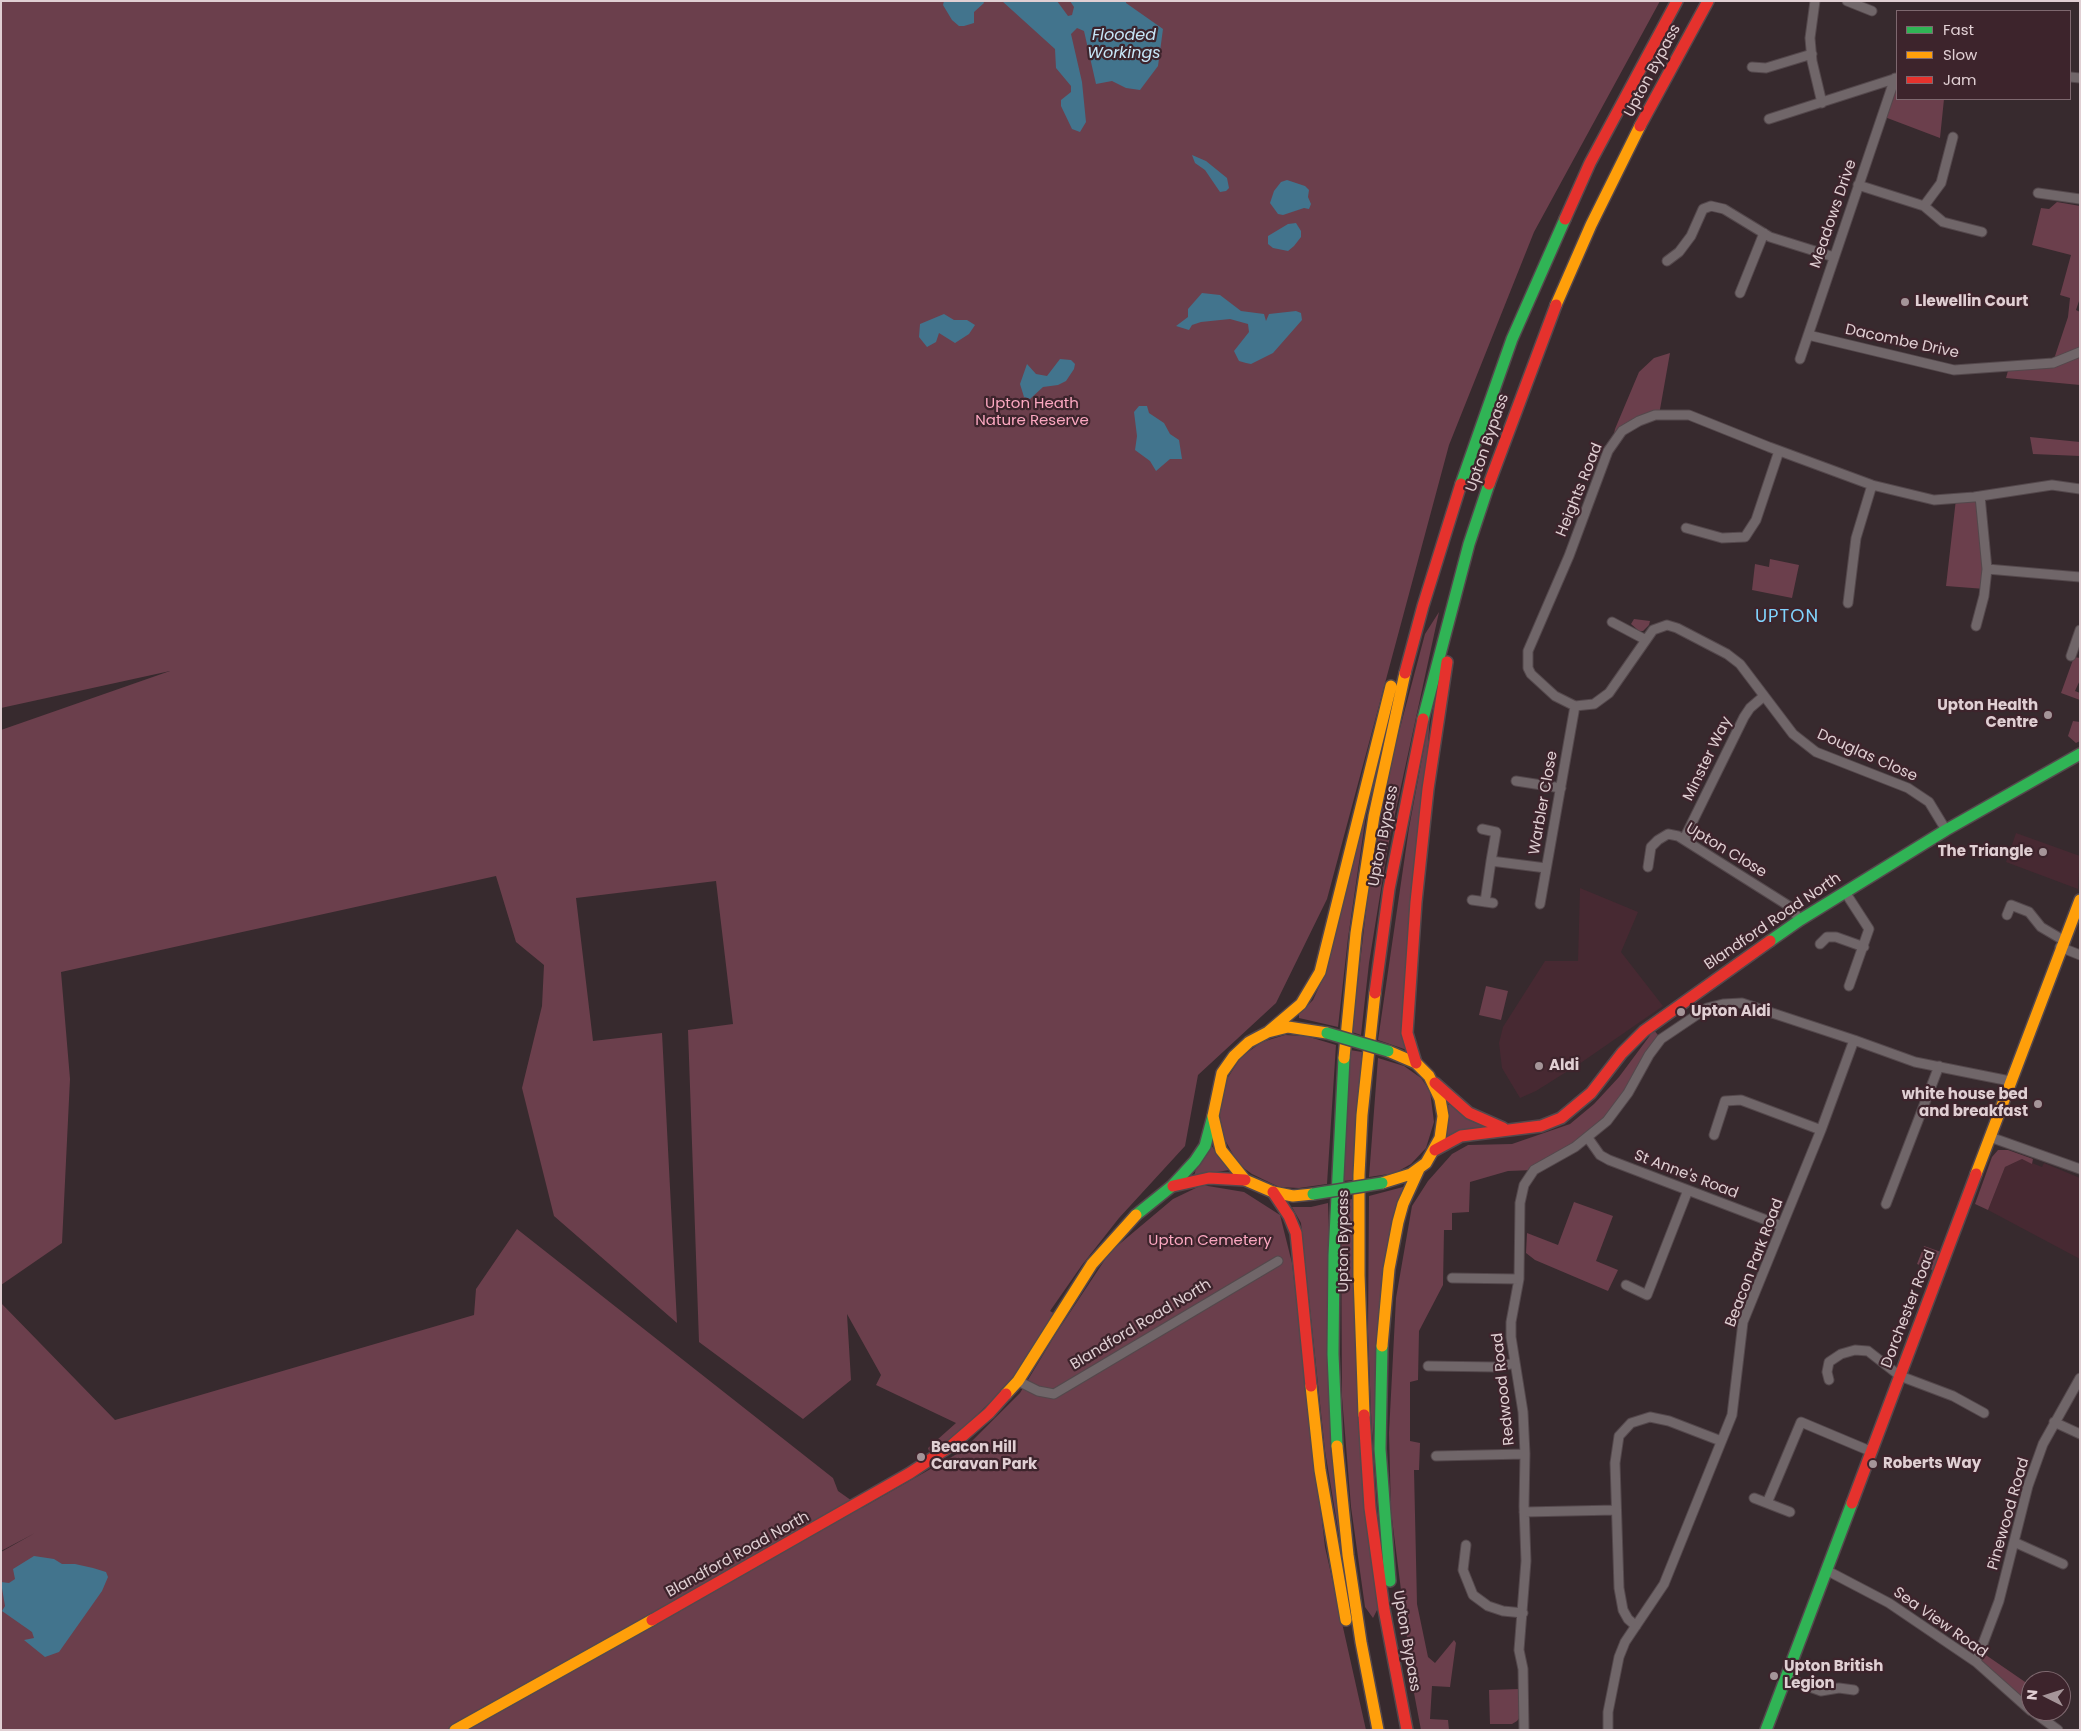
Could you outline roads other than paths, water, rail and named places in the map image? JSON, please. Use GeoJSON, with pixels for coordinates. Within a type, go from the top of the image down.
{"type":"FeatureCollection","features":[{"type":"Feature","properties":{"kind":"main road","name":"Upton Bypass"},"geometry":{"type":"LineString","coordinates":[[1378,1730],[1354,1598],[1337,1451],[1333,1305],[1339,1129],[1355,942],[1374,816],[1401,688],[1422,606],[1492,393],[1532,290],[1590,163],[1676,1]]}},
{"type":"Feature","properties":{"kind":"main road","name":"Upton Bypass"},"geometry":{"type":"LineString","coordinates":[[1407,1730],[1376,1557],[1365,1454],[1358,1275],[1359,1165],[1366,1066],[1389,889],[1426,706],[1469,544],[1522,391],[1567,277],[1617,170],[1708,1]]}},
{"type":"Feature","properties":{"kind":"main road"},"geometry":{"type":"LineString","coordinates":[[1268,1032],[1301,1004],[1320,972],[1400,652],[1422,582],[1452,510]]}},
{"type":"Feature","properties":{"kind":"main road"},"geometry":{"type":"LineString","coordinates":[[1416,1063],[1407,1033],[1407,1020],[1420,850],[1448,653],[1459,611],[1469,544]]}},
{"type":"Feature","properties":{"kind":"main road","name":"Blandford Road North"},"geometry":{"type":"LineString","coordinates":[[1435,1150],[1461,1136],[1503,1128],[1541,1126],[1569,1113],[1591,1093],[1622,1053],[1644,1031],[1800,920],[1946,830],[2080,754]]}},
{"type":"Feature","properties":{"kind":"main road","name":"Dorchester Road"},"geometry":{"type":"LineString","coordinates":[[1766,1730],[2062,943],[2080,900]]}},
{"type":"Feature","properties":{"kind":"main road"},"geometry":{"type":"LineString","coordinates":[[1268,1032],[1296,1027],[1327,1033],[1388,1051],[1416,1063]]}},
{"type":"Feature","properties":{"kind":"main road","name":"Blandford Road North"},"geometry":{"type":"LineString","coordinates":[[455,1730],[708,1589],[910,1473],[973,1428],[1018,1381],[1092,1264],[1133,1218],[1172,1186],[1195,1161],[1205,1146],[1213,1116],[1218,1085],[1228,1064],[1249,1042],[1268,1032]]}},
{"type":"Feature","properties":{"kind":"main road","name":"Blandford Road North"},"geometry":{"type":"LineString","coordinates":[[1416,1063],[1450,1098],[1469,1113],[1503,1128]]}},
{"type":"Feature","properties":{"kind":"main road"},"geometry":{"type":"LineString","coordinates":[[1213,1116],[1221,1150],[1245,1180],[1273,1192],[1293,1196],[1314,1194],[1403,1178],[1419,1168],[1435,1150],[1442,1128],[1443,1108],[1434,1081]]}},
{"type":"Feature","properties":{"kind":"main road"},"geometry":{"type":"LineString","coordinates":[[1407,1730],[1385,1530],[1380,1402],[1383,1326],[1393,1246],[1403,1204],[1419,1168]]}},
{"type":"Feature","properties":{"kind":"main road","name":"Blandford Road North"},"geometry":{"type":"LineString","coordinates":[[1172,1186],[1197,1179],[1245,1180]]}},
{"type":"Feature","properties":{"kind":"main road"},"geometry":{"type":"LineString","coordinates":[[1273,1192],[1289,1216],[1296,1233],[1312,1409],[1329,1528],[1346,1618],[1358,1667],[1373,1708]]}},
{"type":"Feature","properties":{"kind":"street"},"geometry":{"type":"LineString","coordinates":[[1815,1],[1810,38],[1822,103]]}},
{"type":"Feature","properties":{"kind":"street"},"geometry":{"type":"LineString","coordinates":[[1847,1],[1872,11]]}},
{"type":"Feature","properties":{"kind":"street"},"geometry":{"type":"LineString","coordinates":[[1752,67],[1766,68],[1812,54]]}},
{"type":"Feature","properties":{"kind":"street"},"geometry":{"type":"LineString","coordinates":[[1769,119],[1896,78]]}},
{"type":"Feature","properties":{"kind":"street","name":"Meadows Drive"},"geometry":{"type":"LineString","coordinates":[[1800,359],[1896,78]]}},
{"type":"Feature","properties":{"kind":"street"},"geometry":{"type":"LineString","coordinates":[[1924,206],[1942,184],[1953,137]]}},
{"type":"Feature","properties":{"kind":"street"},"geometry":{"type":"LineString","coordinates":[[1858,185],[1924,206],[1943,222],[1952,226],[1982,232]]}},
{"type":"Feature","properties":{"kind":"street"},"geometry":{"type":"LineString","coordinates":[[2038,193],[2080,199]]}},
{"type":"Feature","properties":{"kind":"street"},"geometry":{"type":"LineString","coordinates":[[1667,261],[1679,252],[1691,236],[1703,209],[1712,206],[1724,209],[1767,235],[1834,257]]}},
{"type":"Feature","properties":{"kind":"street"},"geometry":{"type":"LineString","coordinates":[[1740,292],[1767,235]]}},
{"type":"Feature","properties":{"kind":"street","name":"Dacombe Drive"},"geometry":{"type":"LineString","coordinates":[[1808,336],[1954,370],[2053,363],[2080,352]]}},
{"type":"Feature","properties":{"kind":"street","name":"Heights Road"},"geometry":{"type":"LineString","coordinates":[[1575,706],[1559,699],[1536,680],[1528,668],[1527,656],[1608,451],[1622,431],[1639,421],[1655,415],[1690,415],[1779,451],[1872,485],[1934,500],[1980,496],[2052,485],[2080,489]]}},
{"type":"Feature","properties":{"kind":"street"},"geometry":{"type":"LineString","coordinates":[[1686,528],[1722,538],[1744,536],[1756,520],[1779,451]]}},
{"type":"Feature","properties":{"kind":"street"},"geometry":{"type":"LineString","coordinates":[[1848,603],[1856,538],[1872,485]]}},
{"type":"Feature","properties":{"kind":"street"},"geometry":{"type":"LineString","coordinates":[[1976,626],[1984,596],[1987,570],[1980,496]]}},
{"type":"Feature","properties":{"kind":"street"},"geometry":{"type":"LineString","coordinates":[[1987,570],[2080,577]]}},
{"type":"Feature","properties":{"kind":"street"},"geometry":{"type":"LineString","coordinates":[[1612,622],[1646,640]]}},
{"type":"Feature","properties":{"kind":"street","name":"Douglas Close"},"geometry":{"type":"LineString","coordinates":[[1575,706],[1594,704],[1606,697],[1653,630],[1667,625],[1677,628],[1727,654],[1747,672],[1793,734],[1816,752],[1908,788],[1929,802],[1946,830]]}},
{"type":"Feature","properties":{"kind":"street"},"geometry":{"type":"LineString","coordinates":[[2071,656],[2080,630]]}},
{"type":"Feature","properties":{"kind":"street","name":"Minster Way"},"geometry":{"type":"LineString","coordinates":[[1684,839],[1744,717],[1750,708],[1764,696]]}},
{"type":"Feature","properties":{"kind":"street","name":"Warbler Close"},"geometry":{"type":"LineString","coordinates":[[1540,904],[1575,706]]}},
{"type":"Feature","properties":{"kind":"street"},"geometry":{"type":"LineString","coordinates":[[1516,781],[1561,788]]}},
{"type":"Feature","properties":{"kind":"street"},"geometry":{"type":"LineString","coordinates":[[1472,900],[1489,903],[1491,861],[1496,832],[1482,829]]}},
{"type":"Feature","properties":{"kind":"street","name":"Upton Close"},"geometry":{"type":"LineString","coordinates":[[1648,867],[1652,847],[1658,840],[1668,834],[1684,839],[1789,906],[1800,920]]}},
{"type":"Feature","properties":{"kind":"street"},"geometry":{"type":"LineString","coordinates":[[1491,861],[1546,868]]}},
{"type":"Feature","properties":{"kind":"street"},"geometry":{"type":"LineString","coordinates":[[1845,892],[1870,929],[1849,986]]}},
{"type":"Feature","properties":{"kind":"street"},"geometry":{"type":"LineString","coordinates":[[2007,915],[2011,904],[2029,912],[2041,927],[2080,955]]}},
{"type":"Feature","properties":{"kind":"street"},"geometry":{"type":"LineString","coordinates":[[1820,944],[1828,937],[1836,937],[1864,947]]}},
{"type":"Feature","properties":{"kind":"street","name":"Redwood Road"},"geometry":{"type":"LineString","coordinates":[[1524,1730],[1524,1687],[1519,1650],[1526,1561],[1524,1412],[1515,1363],[1511,1322],[1519,1279],[1520,1203],[1524,1185],[1534,1170],[1588,1138],[1606,1121],[1628,1093],[1649,1055],[1661,1038],[1712,1006],[1733,1003],[1751,1005],[1854,1040]]}},
{"type":"Feature","properties":{"kind":"street"},"geometry":{"type":"LineString","coordinates":[[1854,1040],[1914,1062],[2010,1081]]}},
{"type":"Feature","properties":{"kind":"street","name":"Beacon Park Road"},"geometry":{"type":"LineString","coordinates":[[1608,1730],[1608,1712],[1619,1658],[1636,1626],[1664,1584],[1721,1441],[1735,1402],[1737,1364],[1744,1322],[1821,1130],[1854,1040]]}},
{"type":"Feature","properties":{"kind":"street"},"geometry":{"type":"LineString","coordinates":[[1886,1204],[1939,1066]]}},
{"type":"Feature","properties":{"kind":"street"},"geometry":{"type":"LineString","coordinates":[[1714,1135],[1725,1101],[1741,1100],[1821,1130]]}},
{"type":"Feature","properties":{"kind":"street"},"geometry":{"type":"LineString","coordinates":[[1990,1137],[2080,1169]]}},
{"type":"Feature","properties":{"kind":"street","name":"St Anne's Road"},"geometry":{"type":"LineString","coordinates":[[1588,1138],[1600,1155],[1609,1160],[1782,1226]]}},
{"type":"Feature","properties":{"kind":"street"},"geometry":{"type":"LineString","coordinates":[[1626,1286],[1647,1295],[1688,1190]]}},
{"type":"Feature","properties":{"kind":"street","name":"Blandford Road North"},"geometry":{"type":"LineString","coordinates":[[1018,1381],[1038,1391],[1054,1394],[1278,1261]]}},
{"type":"Feature","properties":{"kind":"street"},"geometry":{"type":"LineString","coordinates":[[1452,1278],[1519,1279]]}},
{"type":"Feature","properties":{"kind":"street"},"geometry":{"type":"LineString","coordinates":[[1829,1380],[1827,1372],[1829,1362],[1841,1354],[1855,1350],[1868,1351],[1900,1376],[1953,1396],[1984,1413]]}},
{"type":"Feature","properties":{"kind":"street"},"geometry":{"type":"LineString","coordinates":[[1428,1366],[1496,1367],[1515,1363]]}},
{"type":"Feature","properties":{"kind":"street","name":"Pinewood Road"},"geometry":{"type":"LineString","coordinates":[[1976,1662],[1999,1602],[2028,1486],[2054,1422],[2080,1378]]}},
{"type":"Feature","properties":{"kind":"street"},"geometry":{"type":"LineString","coordinates":[[1636,1626],[1628,1619],[1619,1594],[1616,1555],[1616,1444],[1624,1429],[1644,1418],[1660,1418],[1721,1441]]}},
{"type":"Feature","properties":{"kind":"street"},"geometry":{"type":"LineString","coordinates":[[1767,1503],[1801,1422],[1870,1451]]}},
{"type":"Feature","properties":{"kind":"street"},"geometry":{"type":"LineString","coordinates":[[2054,1422],[2080,1434]]}},
{"type":"Feature","properties":{"kind":"street"},"geometry":{"type":"LineString","coordinates":[[1436,1456],[1525,1454]]}},
{"type":"Feature","properties":{"kind":"street"},"geometry":{"type":"LineString","coordinates":[[1754,1498],[1790,1512]]}},
{"type":"Feature","properties":{"kind":"street"},"geometry":{"type":"LineString","coordinates":[[1524,1512],[1616,1510]]}},
{"type":"Feature","properties":{"kind":"street"},"geometry":{"type":"LineString","coordinates":[[2014,1542],[2063,1564]]}},
{"type":"Feature","properties":{"kind":"street"},"geometry":{"type":"LineString","coordinates":[[1466,1545],[1463,1570],[1473,1595],[1488,1606],[1503,1611],[1523,1612]]}},
{"type":"Feature","properties":{"kind":"street","name":"Sea View Road"},"geometry":{"type":"LineString","coordinates":[[1826,1570],[1890,1603],[1976,1662],[2021,1702]]}},
{"type":"Feature","properties":{"kind":"street"},"geometry":{"type":"LineString","coordinates":[[1785,1678],[1821,1691],[1839,1688],[1854,1690]]}},
{"type":"Feature","properties":{"kind":"street","name":"Sea View Road"},"geometry":{"type":"LineString","coordinates":[[2045,1721],[2058,1730]]}},
{"type":"Feature","properties":{"kind":"water"},"geometry":{"type":"Polygon","coordinates":[[[944,1],[983,1],[984,3],[974,12],[974,23],[959,26],[952,20],[943,5],[944,1]]]}},
{"type":"Feature","properties":{"kind":"water","name":"Flooded Workings"},"geometry":{"type":"Polygon","coordinates":[[[1002,1],[1057,1],[1068,16],[1072,15],[1074,7],[1070,1],[1126,1],[1126,3],[1163,29],[1158,66],[1140,90],[1126,88],[1112,81],[1096,84],[1084,31],[1077,28],[1071,34],[1082,82],[1086,122],[1080,132],[1072,129],[1061,106],[1061,100],[1071,92],[1071,86],[1056,68],[1055,49],[1002,1]]]}},
{"type":"Feature","properties":{"kind":"water"},"geometry":{"type":"Polygon","coordinates":[[[1192,155],[1206,161],[1227,178],[1229,188],[1226,191],[1220,192],[1205,170],[1195,163],[1192,155]]]}},
{"type":"Feature","properties":{"kind":"water"},"geometry":{"type":"Polygon","coordinates":[[[1287,180],[1305,186],[1309,190],[1308,197],[1311,204],[1309,209],[1304,208],[1283,215],[1278,214],[1270,203],[1274,191],[1281,182],[1287,180]]]}},
{"type":"Feature","properties":{"kind":"water"},"geometry":{"type":"Polygon","coordinates":[[[1296,223],[1301,231],[1301,237],[1288,251],[1273,248],[1268,244],[1268,236],[1288,224],[1296,223]]]}},
{"type":"Feature","properties":{"kind":"water"},"geometry":{"type":"Polygon","coordinates":[[[1202,293],[1220,295],[1241,311],[1264,314],[1266,321],[1269,314],[1296,311],[1301,313],[1302,320],[1273,353],[1251,364],[1246,363],[1239,361],[1234,351],[1249,332],[1248,324],[1230,319],[1201,322],[1192,325],[1189,330],[1176,326],[1188,317],[1188,309],[1202,293]]]}},
{"type":"Feature","properties":{"kind":"water"},"geometry":{"type":"Polygon","coordinates":[[[944,314],[954,320],[967,320],[975,325],[969,334],[955,343],[939,333],[936,342],[927,347],[919,337],[920,324],[944,314]]]}},
{"type":"Feature","properties":{"kind":"water"},"geometry":{"type":"Polygon","coordinates":[[[1060,359],[1071,360],[1075,364],[1066,381],[1058,385],[1043,387],[1030,399],[1024,397],[1020,384],[1027,364],[1036,374],[1047,376],[1060,359]]]}},
{"type":"Feature","properties":{"kind":"water"},"geometry":{"type":"Polygon","coordinates":[[[1139,406],[1147,406],[1149,413],[1164,423],[1170,434],[1179,440],[1182,459],[1170,459],[1156,471],[1150,461],[1135,450],[1137,436],[1134,412],[1139,406]]]}},
{"type":"Feature","properties":{"kind":"water"},"geometry":{"type":"Polygon","coordinates":[[[34,1556],[54,1559],[62,1564],[75,1564],[93,1568],[106,1572],[108,1577],[102,1591],[59,1652],[45,1657],[24,1640],[34,1638],[32,1632],[2,1611],[5,1606],[1,1582],[9,1583],[15,1579],[13,1569],[34,1556]]]}},
{"type":"Feature","properties":{"kind":"place","name":"Llewellin Court"},"geometry":{"type":"Point","coordinates":[1905,302]}},
{"type":"Feature","properties":{"kind":"place","name":"Upton Health Centre"},"geometry":{"type":"Point","coordinates":[2048,715]}},
{"type":"Feature","properties":{"kind":"place","name":"The Triangle"},"geometry":{"type":"Point","coordinates":[2043,852]}},
{"type":"Feature","properties":{"kind":"place","name":"Upton Aldi"},"geometry":{"type":"Point","coordinates":[1681,1012]}},
{"type":"Feature","properties":{"kind":"place","name":"Aldi"},"geometry":{"type":"Point","coordinates":[1539,1066]}},
{"type":"Feature","properties":{"kind":"place","name":"white house bed and breakfast"},"geometry":{"type":"Point","coordinates":[2038,1104]}},
{"type":"Feature","properties":{"kind":"place","name":"Beacon Hill Caravan Park"},"geometry":{"type":"Point","coordinates":[921,1457]}},
{"type":"Feature","properties":{"kind":"place","name":"Roberts Way"},"geometry":{"type":"Point","coordinates":[1873,1464]}},
{"type":"Feature","properties":{"kind":"place","name":"Upton British Legion"},"geometry":{"type":"Point","coordinates":[1774,1676]}},
{"type":"Feature","properties":{"kind":"district","name":"UPTON"},"geometry":{"type":"Point","coordinates":[1787,617]}},
{"type":"Feature","properties":{"kind":"park label","name":"Upton Heath Nature Reserve"},"geometry":{"type":"Point","coordinates":[1032,412]}},
{"type":"Feature","properties":{"kind":"park label","name":"Upton Cemetery"},"geometry":{"type":"Point","coordinates":[1210,1241]}}]}
